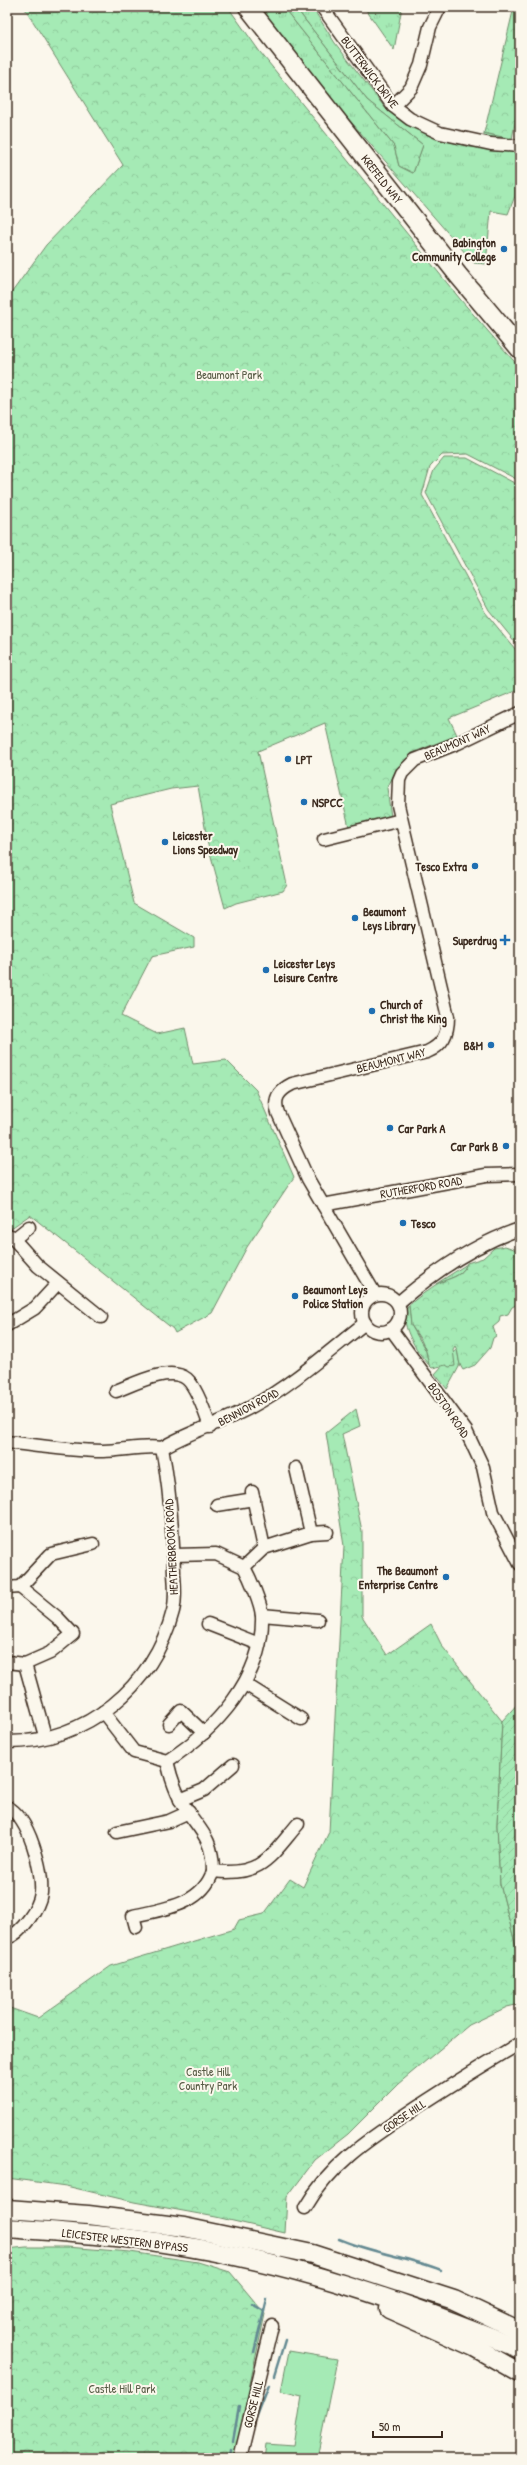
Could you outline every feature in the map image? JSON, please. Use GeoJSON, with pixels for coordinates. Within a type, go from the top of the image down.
{"type":"FeatureCollection","features":[{"type":"Feature","properties":{"kind":"highway","name":"KREFELD WAY"},"geometry":{"type":"LineString","coordinates":[[248,7],[458,275],[520,349]]}},
{"type":"Feature","properties":{"kind":"highway","name":"LEICESTER WESTERN BYPASS"},"geometry":{"type":"LineString","coordinates":[[7,2209],[88,2215],[184,2228],[241,2238],[312,2254],[454,2300]]}},
{"type":"Feature","properties":{"kind":"highway","name":"LEICESTER WESTERN BYPASS"},"geometry":{"type":"LineString","coordinates":[[7,2228],[164,2242],[242,2258],[303,2273]]}},
{"type":"Feature","properties":{"kind":"highway"},"geometry":{"type":"LineString","coordinates":[[303,2273],[364,2289],[428,2311],[520,2349]]}},
{"type":"Feature","properties":{"kind":"highway"},"geometry":{"type":"LineString","coordinates":[[303,2273],[384,2306],[467,2344],[520,2373]]}},
{"type":"Feature","properties":{"kind":"highway"},"geometry":{"type":"LineString","coordinates":[[454,2300],[520,2320]]}},
{"type":"Feature","properties":{"kind":"highway"},"geometry":{"type":"LineString","coordinates":[[454,2300],[520,2332]]}},
{"type":"Feature","properties":{"kind":"street","name":"BUTTERWICK DRIVE"},"geometry":{"type":"LineString","coordinates":[[322,7],[393,106],[410,119],[440,133],[491,144],[520,146]]}},
{"type":"Feature","properties":{"kind":"street"},"geometry":{"type":"LineString","coordinates":[[393,106],[410,88],[421,65],[430,27],[440,7]]}},
{"type":"Feature","properties":{"kind":"street","name":"BEAUMONT WAY"},"geometry":{"type":"LineString","coordinates":[[375,1294],[297,1157],[275,1105],[280,1092],[292,1084],[427,1052],[441,1044],[446,1035],[448,1017],[401,820],[397,788],[402,773],[415,760],[458,743],[520,713]]}},
{"type":"Feature","properties":{"kind":"street"},"geometry":{"type":"LineString","coordinates":[[324,839],[401,820]]}},
{"type":"Feature","properties":{"kind":"street","name":"RUTHERFORD ROAD"},"geometry":{"type":"LineString","coordinates":[[323,1205],[486,1175],[520,1174]]}},
{"type":"Feature","properties":{"kind":"street"},"geometry":{"type":"LineString","coordinates":[[30,1227],[13,1238],[38,1266],[101,1317]]}},
{"type":"Feature","properties":{"kind":"street"},"geometry":{"type":"LineString","coordinates":[[398,1303],[427,1278],[454,1261],[483,1244],[520,1230]]}},
{"type":"Feature","properties":{"kind":"street"},"geometry":{"type":"LineString","coordinates":[[7,1325],[35,1308],[58,1283]]}},
{"type":"Feature","properties":{"kind":"street"},"geometry":{"type":"LineString","coordinates":[[375,1294],[388,1294],[398,1303],[401,1315],[396,1325],[392,1329],[383,1332],[374,1331],[362,1318],[363,1306],[366,1301],[375,1294]]}},
{"type":"Feature","properties":{"kind":"street","name":"BENNION ROAD"},"geometry":{"type":"LineString","coordinates":[[162,1448],[178,1438],[210,1427],[276,1393],[365,1323]]}},
{"type":"Feature","properties":{"kind":"street","name":"BOSTON ROAD"},"geometry":{"type":"LineString","coordinates":[[392,1329],[466,1431],[483,1467],[493,1512],[520,1564]]}},
{"type":"Feature","properties":{"kind":"street"},"geometry":{"type":"LineString","coordinates":[[116,1391],[161,1375],[180,1375],[188,1380],[210,1427]]}},
{"type":"Feature","properties":{"kind":"street"},"geometry":{"type":"LineString","coordinates":[[7,1442],[69,1450],[105,1451],[148,1446],[162,1448]]}},
{"type":"Feature","properties":{"kind":"street","name":"HEATHERBROOK ROAD"},"geometry":{"type":"LineString","coordinates":[[7,1742],[45,1736],[72,1729],[103,1712],[140,1680],[161,1647],[174,1610],[174,1555],[166,1469],[162,1448]]}},
{"type":"Feature","properties":{"kind":"street"},"geometry":{"type":"LineString","coordinates":[[296,1468],[311,1533]]}},
{"type":"Feature","properties":{"kind":"street"},"geometry":{"type":"LineString","coordinates":[[217,1505],[253,1496],[264,1548]]}},
{"type":"Feature","properties":{"kind":"street"},"geometry":{"type":"LineString","coordinates":[[244,1567],[264,1548],[311,1533],[327,1532]]}},
{"type":"Feature","properties":{"kind":"street"},"geometry":{"type":"LineString","coordinates":[[7,1588],[20,1587],[51,1554],[93,1544]]}},
{"type":"Feature","properties":{"kind":"street"},"geometry":{"type":"LineString","coordinates":[[103,1712],[134,1752],[167,1761],[191,1746],[214,1723],[245,1684],[258,1644],[262,1615],[244,1567],[216,1554],[174,1555]]}},
{"type":"Feature","properties":{"kind":"street"},"geometry":{"type":"LineString","coordinates":[[7,1662],[25,1664],[50,1653],[73,1634],[58,1618],[20,1587]]}},
{"type":"Feature","properties":{"kind":"street"},"geometry":{"type":"LineString","coordinates":[[262,1615],[318,1620]]}},
{"type":"Feature","properties":{"kind":"street"},"geometry":{"type":"LineString","coordinates":[[208,1624],[258,1644]]}},
{"type":"Feature","properties":{"kind":"street"},"geometry":{"type":"LineString","coordinates":[[25,1664],[45,1736]]}},
{"type":"Feature","properties":{"kind":"street"},"geometry":{"type":"LineString","coordinates":[[245,1684],[301,1719]]}},
{"type":"Feature","properties":{"kind":"street"},"geometry":{"type":"LineString","coordinates":[[169,1724],[181,1711],[204,1733]]}},
{"type":"Feature","properties":{"kind":"street"},"geometry":{"type":"LineString","coordinates":[[136,1927],[133,1916],[185,1903],[202,1890],[213,1871],[213,1856],[209,1841],[180,1800],[172,1781],[167,1761]]}},
{"type":"Feature","properties":{"kind":"street"},"geometry":{"type":"LineString","coordinates":[[180,1800],[204,1790],[233,1765]]}},
{"type":"Feature","properties":{"kind":"street"},"geometry":{"type":"LineString","coordinates":[[7,1807],[12,1809],[26,1830],[37,1852],[41,1893],[34,1912],[13,1936],[7,1938]]}},
{"type":"Feature","properties":{"kind":"street"},"geometry":{"type":"LineString","coordinates":[[117,1832],[169,1821],[189,1812]]}},
{"type":"Feature","properties":{"kind":"street"},"geometry":{"type":"LineString","coordinates":[[213,1871],[244,1872],[260,1865],[298,1824]]}},
{"type":"Feature","properties":{"kind":"street","name":"GORSE HILL"},"geometry":{"type":"LineString","coordinates":[[304,2208],[315,2190],[343,2159],[370,2139],[520,2043]]}},
{"type":"Feature","properties":{"kind":"street","name":"GORSE HILL"},"geometry":{"type":"LineString","coordinates":[[240,2458],[272,2326]]}},
{"type":"Feature","properties":{"kind":"green space","name":"Beaumont Park"},"geometry":{"type":"Polygon","coordinates":[[[24,7],[228,7],[260,52],[460,299],[520,368],[520,481],[468,454],[442,455],[430,467],[422,495],[485,612],[520,655],[520,689],[449,718],[457,735],[412,753],[397,769],[387,788],[391,817],[349,827],[325,723],[258,751],[287,885],[283,891],[236,903],[225,908],[208,845],[198,786],[171,789],[110,804],[134,903],[194,938],[194,947],[152,956],[121,1016],[157,1034],[185,1028],[193,1064],[226,1060],[256,1090],[294,1177],[247,1247],[212,1313],[175,1333],[173,1329],[30,1215],[7,1231],[7,299],[46,245],[123,165],[24,7]]]}},
{"type":"Feature","properties":{"kind":"green space"},"geometry":{"type":"Polygon","coordinates":[[[258,7],[283,7],[394,146],[399,166],[413,173],[423,145],[367,100],[295,7],[312,7],[335,43],[386,109],[430,136],[469,147],[484,147],[484,133],[517,140],[515,196],[508,214],[491,211],[486,264],[474,263],[278,38],[258,7]]]}},
{"type":"Feature","properties":{"kind":"green space"},"geometry":{"type":"Polygon","coordinates":[[[283,7],[295,7],[367,100],[423,145],[413,173],[399,166],[394,146],[283,7]]]}},
{"type":"Feature","properties":{"kind":"green space"},"geometry":{"type":"Polygon","coordinates":[[[364,7],[402,7],[394,50],[364,7]]]}},
{"type":"Feature","properties":{"kind":"green space"},"geometry":{"type":"Polygon","coordinates":[[[514,7],[520,7],[520,97],[512,139],[484,133],[514,7]]]}},
{"type":"Feature","properties":{"kind":"green space"},"geometry":{"type":"Polygon","coordinates":[[[444,458],[467,458],[520,486],[520,648],[489,610],[426,493],[434,470],[444,458]]]}},
{"type":"Feature","properties":{"kind":"green space"},"geometry":{"type":"Polygon","coordinates":[[[505,1246],[517,1250],[520,1248],[520,1303],[512,1307],[508,1314],[500,1316],[499,1322],[493,1327],[496,1336],[493,1338],[490,1348],[475,1365],[463,1370],[455,1346],[453,1349],[455,1366],[449,1367],[446,1365],[432,1368],[429,1365],[426,1351],[421,1340],[411,1325],[409,1305],[435,1285],[462,1272],[467,1263],[483,1258],[494,1248],[505,1246]]]}},
{"type":"Feature","properties":{"kind":"green space"},"geometry":{"type":"Polygon","coordinates":[[[467,1264],[458,1275],[436,1284],[467,1264]]]}},
{"type":"Feature","properties":{"kind":"green space"},"geometry":{"type":"Polygon","coordinates":[[[409,1305],[411,1325],[426,1351],[429,1365],[414,1345],[406,1328],[405,1319],[409,1305]]]}},
{"type":"Feature","properties":{"kind":"green space"},"geometry":{"type":"Polygon","coordinates":[[[457,1349],[460,1365],[447,1389],[435,1374],[457,1349]]]}},
{"type":"Feature","properties":{"kind":"green space","name":"Castle Hill Country Park"},"geometry":{"type":"Polygon","coordinates":[[[356,1409],[360,1426],[342,1434],[362,1531],[362,1616],[387,1655],[431,1624],[442,1646],[502,1721],[497,1825],[500,1884],[517,1951],[520,1952],[520,2004],[507,2007],[469,2025],[398,2084],[348,2134],[315,2160],[287,2197],[285,2233],[216,2217],[134,2202],[66,2186],[7,2178],[7,2007],[38,2018],[111,1966],[234,1929],[239,1920],[264,1914],[290,1879],[303,1887],[329,1832],[344,1546],[326,1433],[356,1409]]]}},
{"type":"Feature","properties":{"kind":"green space"},"geometry":{"type":"Polygon","coordinates":[[[520,1701],[520,1952],[517,1951],[500,1884],[497,1825],[502,1721],[520,1701]]]}},
{"type":"Feature","properties":{"kind":"green space","name":"Castle Hill Park"},"geometry":{"type":"Polygon","coordinates":[[[26,2247],[67,2247],[130,2252],[198,2262],[230,2272],[265,2314],[234,2458],[7,2458],[7,2249],[26,2247]]]}},
{"type":"Feature","properties":{"kind":"green space"},"geometry":{"type":"Polygon","coordinates":[[[289,2351],[337,2359],[317,2458],[264,2458],[266,2444],[294,2446],[302,2396],[281,2391],[289,2351]]]}},
{"type":"Feature","properties":{"kind":"waterway"},"geometry":{"type":"LineString","coordinates":[[339,2239],[364,2248],[441,2270]]}},
{"type":"Feature","properties":{"kind":"waterway"},"geometry":{"type":"LineString","coordinates":[[254,2352],[267,2299]]}},
{"type":"Feature","properties":{"kind":"waterway"},"geometry":{"type":"LineString","coordinates":[[252,2304],[264,2311]]}},
{"type":"Feature","properties":{"kind":"waterway"},"geometry":{"type":"LineString","coordinates":[[274,2376],[285,2340]]}},
{"type":"Feature","properties":{"kind":"waterway"},"geometry":{"type":"LineString","coordinates":[[253,2426],[269,2385]]}},
{"type":"Feature","properties":{"kind":"waterway"},"geometry":{"type":"LineString","coordinates":[[233,2441],[239,2407]]}},
{"type":"Feature","properties":{"kind":"waterway"},"geometry":{"type":"LineString","coordinates":[[230,2458],[231,2450]]}},
{"type":"Feature","properties":{"kind":"place","name":"Babington Community College"},"geometry":{"type":"Point","coordinates":[504,249]}},
{"type":"Feature","properties":{"kind":"place","name":"LPT"},"geometry":{"type":"Point","coordinates":[288,759]}},
{"type":"Feature","properties":{"kind":"place","name":"NSPCC"},"geometry":{"type":"Point","coordinates":[304,802]}},
{"type":"Feature","properties":{"kind":"place","name":"Leicester Lions Speedway"},"geometry":{"type":"Point","coordinates":[165,842]}},
{"type":"Feature","properties":{"kind":"place","name":"Tesco Extra"},"geometry":{"type":"Point","coordinates":[475,866]}},
{"type":"Feature","properties":{"kind":"place","name":"Beaumont Leys Library"},"geometry":{"type":"Point","coordinates":[355,918]}},
{"type":"Feature","properties":{"kind":"place","name":"Superdrug"},"geometry":{"type":"Point","coordinates":[505,940]}},
{"type":"Feature","properties":{"kind":"place","name":"Leicester Leys Leisure Centre"},"geometry":{"type":"Point","coordinates":[266,970]}},
{"type":"Feature","properties":{"kind":"place","name":"Church of Christ the King"},"geometry":{"type":"Point","coordinates":[372,1011]}},
{"type":"Feature","properties":{"kind":"place","name":"B&M"},"geometry":{"type":"Point","coordinates":[491,1045]}},
{"type":"Feature","properties":{"kind":"place","name":"Car Park A"},"geometry":{"type":"Point","coordinates":[390,1128]}},
{"type":"Feature","properties":{"kind":"place","name":"Car Park B"},"geometry":{"type":"Point","coordinates":[506,1146]}},
{"type":"Feature","properties":{"kind":"place","name":"Tesco"},"geometry":{"type":"Point","coordinates":[403,1223]}},
{"type":"Feature","properties":{"kind":"place","name":"Beaumont Leys Police Station"},"geometry":{"type":"Point","coordinates":[295,1296]}},
{"type":"Feature","properties":{"kind":"place","name":"The Beaumont Enterprise Centre"},"geometry":{"type":"Point","coordinates":[446,1577]}}]}
